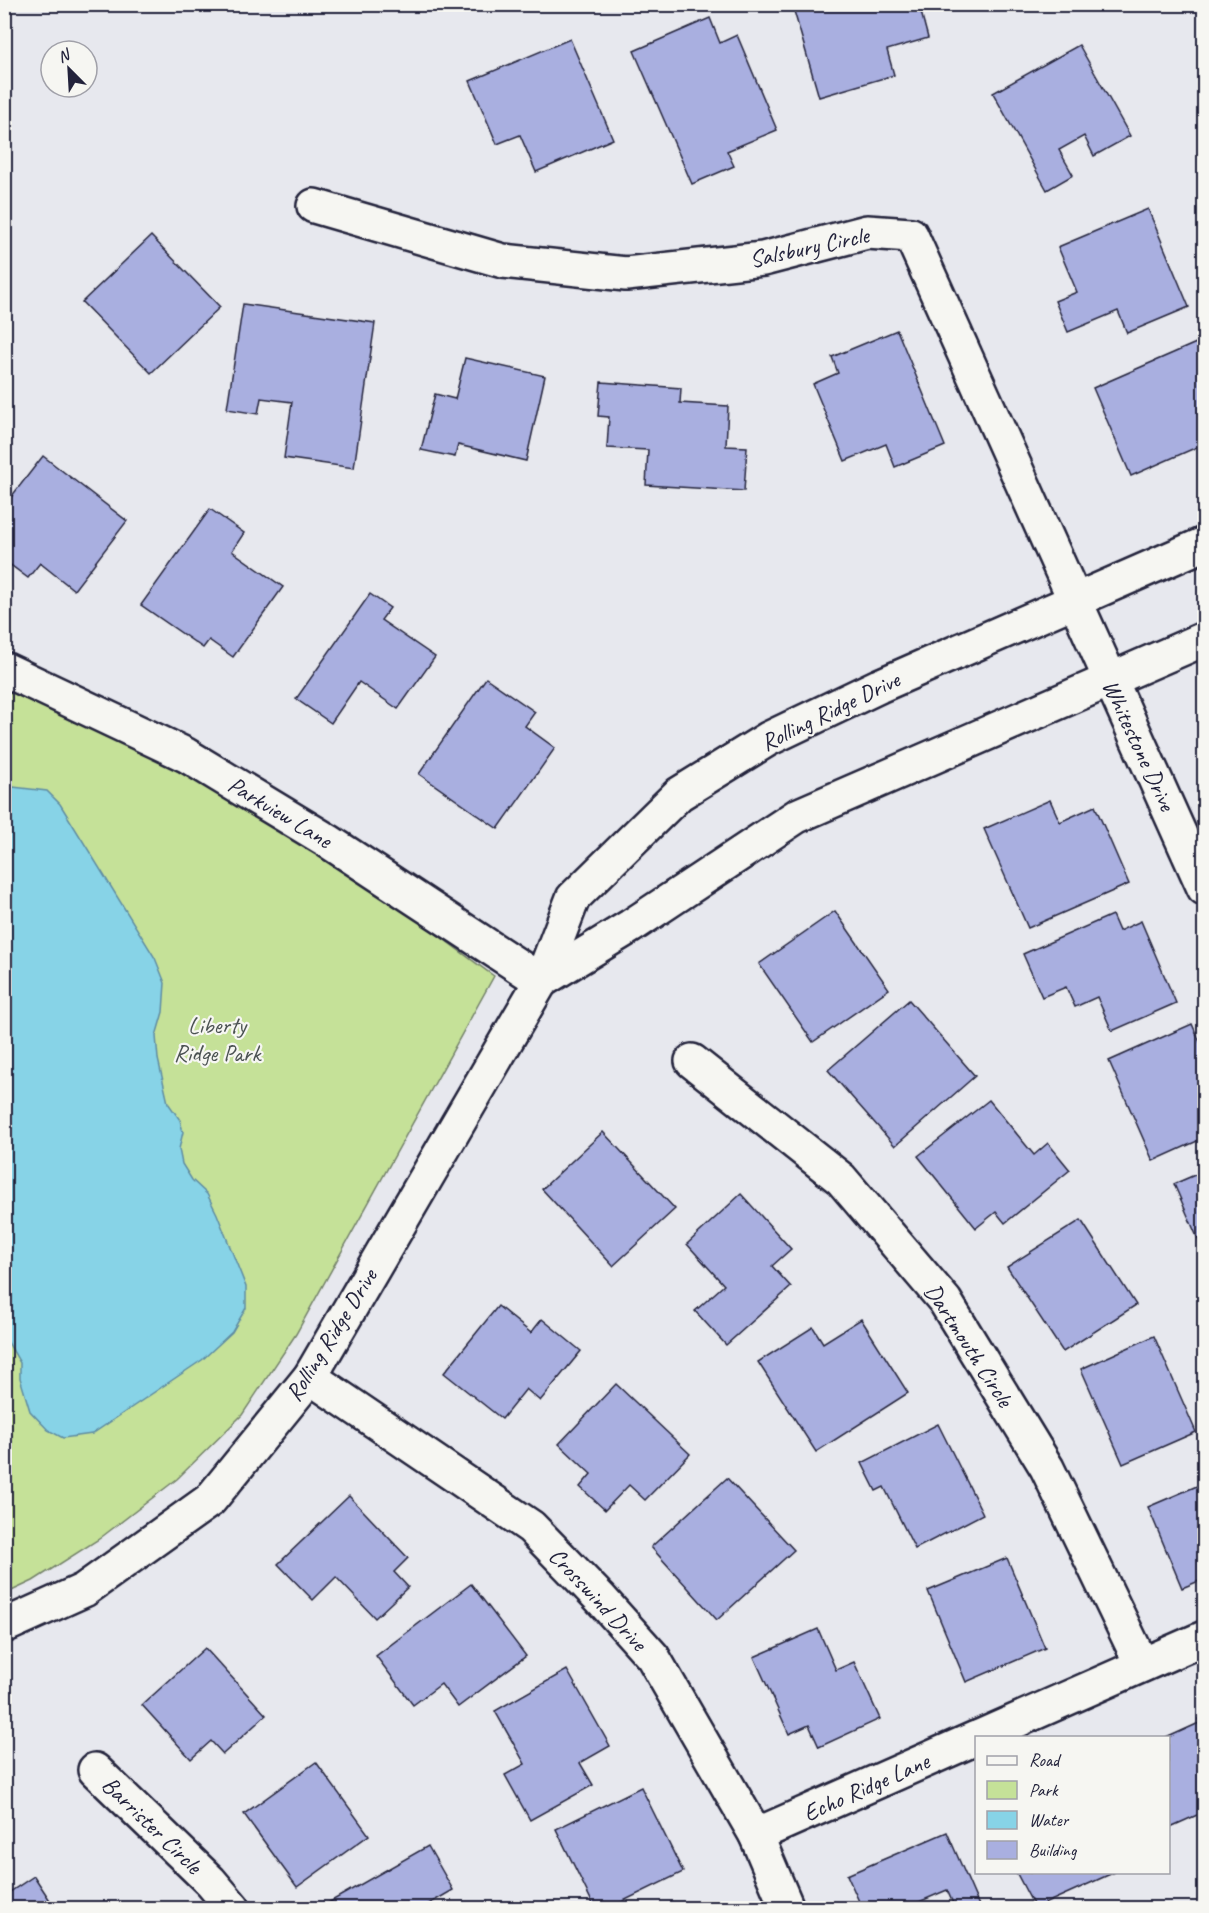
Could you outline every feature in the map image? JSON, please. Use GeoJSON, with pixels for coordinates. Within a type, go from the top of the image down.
{"type":"FeatureCollection","features":[{"type":"Feature","properties":{"kind":"street","name":"Salsbury Circle"},"geometry":{"type":"LineString","coordinates":[[314,206],[503,261],[626,274],[763,259],[867,232],[911,235],[1075,602]]}},
{"type":"Feature","properties":{"kind":"street","name":"Rolling Ridge Drive"},"geometry":{"type":"LineString","coordinates":[[4,1626],[84,1590],[210,1500],[310,1377],[541,981],[573,898],[679,794],[768,739],[879,686],[1204,544]]}},
{"type":"Feature","properties":{"kind":"street","name":"Whitestone Drive"},"geometry":{"type":"LineString","coordinates":[[1075,602],[1204,888]]}},
{"type":"Feature","properties":{"kind":"street","name":"Rolling Ridge Drive"},"geometry":{"type":"LineString","coordinates":[[541,981],[631,926],[797,816],[1204,639]]}},
{"type":"Feature","properties":{"kind":"street","name":"Parkview Lane"},"geometry":{"type":"LineString","coordinates":[[4,669],[186,755],[328,841],[541,981]]}},
{"type":"Feature","properties":{"kind":"street","name":"Dartmouth Circle"},"geometry":{"type":"LineString","coordinates":[[692,1061],[841,1179],[945,1301],[1047,1468],[1142,1665]]}},
{"type":"Feature","properties":{"kind":"street","name":"Crosswind Drive"},"geometry":{"type":"LineString","coordinates":[[310,1377],[531,1527],[600,1598],[653,1657],[756,1835],[787,1908]]}},
{"type":"Feature","properties":{"kind":"street","name":"Echo Ridge Lane"},"geometry":{"type":"LineString","coordinates":[[982,1736],[1204,1638]]}},
{"type":"Feature","properties":{"kind":"street","name":"Echo Ridge Lane"},"geometry":{"type":"LineString","coordinates":[[756,1835],[975,1739]]}},
{"type":"Feature","properties":{"kind":"street","name":"Barrister Circle"},"geometry":{"type":"LineString","coordinates":[[95,1770],[210,1881],[232,1908]]}},
{"type":"Feature","properties":{"kind":"green space","name":"Liberty Ridge Park"},"geometry":{"type":"Polygon","coordinates":[[[5,690],[163,764],[278,826],[362,879],[494,976],[296,1334],[242,1415],[177,1479],[99,1539],[33,1581],[5,1594],[5,690]]]}},
{"type":"Feature","properties":{"kind":"water"},"geometry":{"type":"Polygon","coordinates":[[[13,787],[47,791],[60,804],[155,958],[165,983],[163,1012],[156,1036],[158,1059],[168,1103],[180,1120],[183,1132],[179,1149],[182,1164],[192,1180],[207,1194],[246,1287],[246,1308],[232,1332],[202,1360],[92,1434],[63,1438],[48,1430],[30,1411],[20,1378],[20,1363],[5,1337],[4,790],[13,787]]]}},
{"type":"Feature","properties":{"kind":"building"},"geometry":{"type":"Polygon","coordinates":[[[792,4],[949,4],[921,12],[928,38],[887,50],[894,75],[819,97],[792,4]]]}},
{"type":"Feature","properties":{"kind":"building"},"geometry":{"type":"Polygon","coordinates":[[[710,18],[720,43],[737,35],[777,130],[727,151],[734,166],[692,184],[634,51],[710,18]]]}},
{"type":"Feature","properties":{"kind":"building"},"geometry":{"type":"Polygon","coordinates":[[[570,39],[613,139],[536,172],[520,135],[497,144],[470,81],[570,39]]]}},
{"type":"Feature","properties":{"kind":"building"},"geometry":{"type":"Polygon","coordinates":[[[1079,45],[1130,136],[1094,156],[1084,136],[1059,150],[1073,175],[1047,190],[993,93],[1079,45]]]}},
{"type":"Feature","properties":{"kind":"building"},"geometry":{"type":"Polygon","coordinates":[[[1148,209],[1189,307],[1127,333],[1118,311],[1068,332],[1055,301],[1077,292],[1058,247],[1148,209]]]}},
{"type":"Feature","properties":{"kind":"building"},"geometry":{"type":"Polygon","coordinates":[[[151,236],[220,307],[151,373],[82,302],[151,236]]]}},
{"type":"Feature","properties":{"kind":"building"},"geometry":{"type":"Polygon","coordinates":[[[243,304],[375,323],[354,468],[284,458],[292,402],[261,398],[258,414],[227,409],[243,304]]]}},
{"type":"Feature","properties":{"kind":"building"},"geometry":{"type":"Polygon","coordinates":[[[897,330],[945,446],[895,467],[886,444],[845,461],[813,384],[838,373],[832,357],[897,330]]]}},
{"type":"Feature","properties":{"kind":"building"},"geometry":{"type":"Polygon","coordinates":[[[1203,340],[1204,444],[1131,476],[1093,388],[1203,340]]]}},
{"type":"Feature","properties":{"kind":"building"},"geometry":{"type":"Polygon","coordinates":[[[465,358],[545,376],[526,461],[458,445],[455,457],[421,450],[435,394],[455,399],[465,358]]]}},
{"type":"Feature","properties":{"kind":"building"},"geometry":{"type":"Polygon","coordinates":[[[601,382],[681,388],[680,403],[728,406],[726,446],[747,447],[744,491],[646,485],[648,450],[607,448],[609,417],[598,416],[601,382]]]}},
{"type":"Feature","properties":{"kind":"building"},"geometry":{"type":"Polygon","coordinates":[[[43,456],[127,521],[74,590],[40,563],[28,578],[4,560],[4,506],[43,456]]]}},
{"type":"Feature","properties":{"kind":"building"},"geometry":{"type":"Polygon","coordinates":[[[210,509],[244,533],[232,551],[283,587],[233,657],[209,640],[203,648],[141,605],[210,509]]]}},
{"type":"Feature","properties":{"kind":"building"},"geometry":{"type":"Polygon","coordinates":[[[370,594],[390,608],[381,620],[435,657],[398,709],[359,682],[331,723],[296,699],[370,594]]]}},
{"type":"Feature","properties":{"kind":"building"},"geometry":{"type":"Polygon","coordinates":[[[486,678],[535,712],[525,726],[555,748],[498,829],[419,774],[486,678]]]}},
{"type":"Feature","properties":{"kind":"building"},"geometry":{"type":"Polygon","coordinates":[[[1050,800],[1060,822],[1095,806],[1129,884],[1028,928],[984,829],[1050,800]]]}},
{"type":"Feature","properties":{"kind":"building"},"geometry":{"type":"Polygon","coordinates":[[[835,911],[889,989],[813,1042],[759,964],[835,911]]]}},
{"type":"Feature","properties":{"kind":"building"},"geometry":{"type":"Polygon","coordinates":[[[1112,915],[1119,931],[1141,921],[1176,1003],[1112,1031],[1097,997],[1075,1007],[1066,987],[1042,997],[1023,954],[1112,915]]]}},
{"type":"Feature","properties":{"kind":"building"},"geometry":{"type":"Polygon","coordinates":[[[909,1000],[975,1076],[895,1146],[828,1070],[909,1000]]]}},
{"type":"Feature","properties":{"kind":"building"},"geometry":{"type":"Polygon","coordinates":[[[1192,1024],[1204,1051],[1204,1138],[1153,1161],[1109,1061],[1192,1024]]]}},
{"type":"Feature","properties":{"kind":"building"},"geometry":{"type":"Polygon","coordinates":[[[989,1100],[1034,1155],[1048,1143],[1070,1170],[1005,1223],[996,1212],[976,1228],[918,1156],[989,1100]]]}},
{"type":"Feature","properties":{"kind":"building"},"geometry":{"type":"Polygon","coordinates":[[[603,1132],[675,1209],[613,1266],[542,1189],[603,1132]]]}},
{"type":"Feature","properties":{"kind":"building"},"geometry":{"type":"Polygon","coordinates":[[[1204,1171],[1204,1253],[1174,1184],[1204,1171]]]}},
{"type":"Feature","properties":{"kind":"building"},"geometry":{"type":"Polygon","coordinates":[[[741,1194],[791,1249],[772,1266],[791,1287],[726,1345],[695,1311],[724,1285],[687,1244],[741,1194]]]}},
{"type":"Feature","properties":{"kind":"building"},"geometry":{"type":"Polygon","coordinates":[[[1081,1220],[1136,1305],[1063,1352],[1007,1267],[1081,1220]]]}},
{"type":"Feature","properties":{"kind":"building"},"geometry":{"type":"Polygon","coordinates":[[[498,1306],[531,1333],[542,1319],[581,1351],[540,1401],[526,1389],[502,1419],[444,1373],[498,1306]]]}},
{"type":"Feature","properties":{"kind":"building"},"geometry":{"type":"Polygon","coordinates":[[[861,1319],[908,1393],[816,1452],[758,1362],[813,1327],[823,1343],[861,1319]]]}},
{"type":"Feature","properties":{"kind":"building"},"geometry":{"type":"Polygon","coordinates":[[[1154,1336],[1196,1432],[1123,1464],[1081,1369],[1154,1336]]]}},
{"type":"Feature","properties":{"kind":"building"},"geometry":{"type":"Polygon","coordinates":[[[616,1384],[690,1454],[645,1500],[629,1485],[605,1510],[580,1487],[591,1474],[559,1444],[616,1384]]]}},
{"type":"Feature","properties":{"kind":"building"},"geometry":{"type":"Polygon","coordinates":[[[938,1424],[983,1514],[915,1549],[884,1487],[876,1491],[862,1463],[938,1424]]]}},
{"type":"Feature","properties":{"kind":"building"},"geometry":{"type":"Polygon","coordinates":[[[727,1478],[794,1550],[717,1620],[651,1547],[727,1478]]]}},
{"type":"Feature","properties":{"kind":"building"},"geometry":{"type":"Polygon","coordinates":[[[1204,1483],[1204,1579],[1182,1588],[1148,1507],[1204,1483]]]}},
{"type":"Feature","properties":{"kind":"building"},"geometry":{"type":"Polygon","coordinates":[[[349,1496],[408,1558],[394,1572],[408,1587],[375,1618],[336,1577],[313,1600],[278,1564],[349,1496]]]}},
{"type":"Feature","properties":{"kind":"building"},"geometry":{"type":"Polygon","coordinates":[[[1007,1558],[1045,1648],[966,1682],[928,1591],[1007,1558]]]}},
{"type":"Feature","properties":{"kind":"building"},"geometry":{"type":"Polygon","coordinates":[[[471,1584],[526,1656],[458,1707],[441,1684],[413,1705],[376,1656],[471,1584]]]}},
{"type":"Feature","properties":{"kind":"building"},"geometry":{"type":"Polygon","coordinates":[[[818,1629],[836,1670],[854,1662],[880,1719],[819,1747],[809,1725],[789,1734],[754,1657],[818,1629]]]}},
{"type":"Feature","properties":{"kind":"building"},"geometry":{"type":"Polygon","coordinates":[[[205,1648],[266,1715],[223,1754],[211,1741],[191,1759],[142,1705],[205,1648]]]}},
{"type":"Feature","properties":{"kind":"building"},"geometry":{"type":"Polygon","coordinates":[[[567,1670],[610,1746],[580,1763],[593,1785],[530,1820],[505,1775],[525,1764],[495,1711],[567,1670]]]}},
{"type":"Feature","properties":{"kind":"building"},"geometry":{"type":"Polygon","coordinates":[[[1204,1716],[1204,1812],[1170,1827],[1170,1736],[1199,1723],[1198,1719],[1204,1716]]]}},
{"type":"Feature","properties":{"kind":"building"},"geometry":{"type":"Polygon","coordinates":[[[316,1762],[369,1835],[297,1887],[244,1814],[316,1762]]]}},
{"type":"Feature","properties":{"kind":"building"},"geometry":{"type":"Polygon","coordinates":[[[641,1787],[683,1872],[609,1908],[595,1908],[556,1829],[641,1787]]]}},
{"type":"Feature","properties":{"kind":"building"},"geometry":{"type":"Polygon","coordinates":[[[947,1832],[980,1908],[955,1908],[947,1890],[905,1908],[862,1908],[847,1875],[947,1832]]]}},
{"type":"Feature","properties":{"kind":"building"},"geometry":{"type":"Polygon","coordinates":[[[428,1846],[453,1890],[427,1905],[429,1908],[331,1908],[328,1903],[428,1846]]]}},
{"type":"Feature","properties":{"kind":"building"},"geometry":{"type":"Polygon","coordinates":[[[1017,1874],[1111,1874],[1035,1908],[1017,1874]]]}},
{"type":"Feature","properties":{"kind":"building"},"geometry":{"type":"Polygon","coordinates":[[[34,1876],[55,1908],[4,1908],[4,1896],[34,1876]]]}}]}
